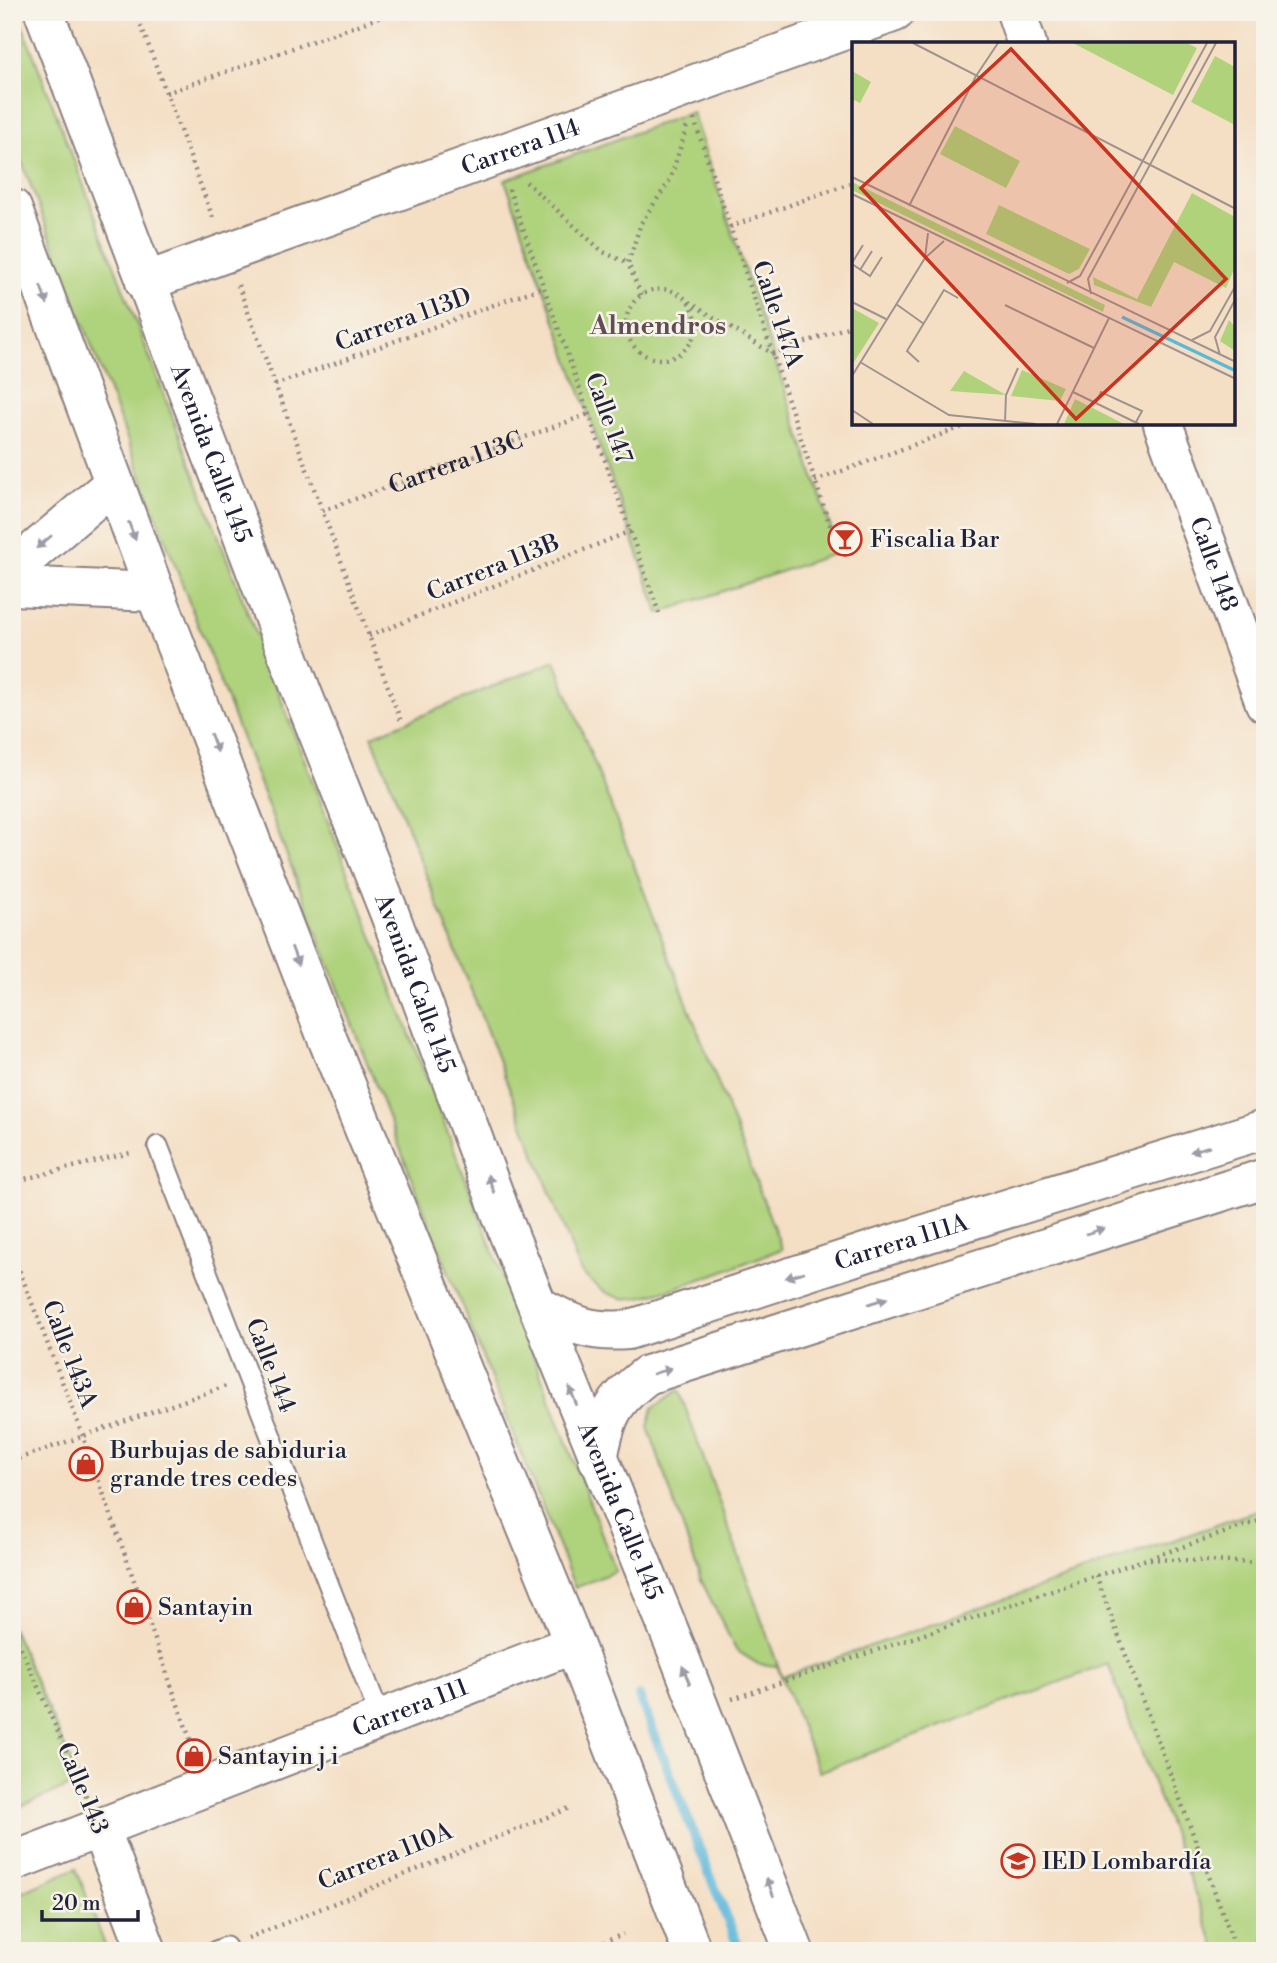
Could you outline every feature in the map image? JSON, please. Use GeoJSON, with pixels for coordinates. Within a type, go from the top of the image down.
{"type":"FeatureCollection","features":[{"type":"Feature","properties":{"kind":"main road","name":"Avenida Calle 145"},"geometry":{"type":"LineString","coordinates":[[44,12],[538,1306],[680,1658],[794,1951]]}},
{"type":"Feature","properties":{"kind":"main road","name":"Carrera 114"},"geometry":{"type":"LineString","coordinates":[[145,282],[895,12]]}},
{"type":"Feature","properties":{"kind":"main road"},"geometry":{"type":"LineString","coordinates":[[1016,12],[1026,42]]}},
{"type":"Feature","properties":{"kind":"main road"},"geometry":{"type":"LineString","coordinates":[[12,208],[155,592],[327,1038],[574,1644],[692,1951]]}},
{"type":"Feature","properties":{"kind":"main road","name":"Calle 148"},"geometry":{"type":"LineString","coordinates":[[1163,425],[1265,703]]}},
{"type":"Feature","properties":{"kind":"main road"},"geometry":{"type":"LineString","coordinates":[[12,570],[114,483]]}},
{"type":"Feature","properties":{"kind":"main road"},"geometry":{"type":"LineString","coordinates":[[12,586],[155,592]]}},
{"type":"Feature","properties":{"kind":"main road","name":"Carrera 111A"},"geometry":{"type":"LineString","coordinates":[[538,1306],[579,1327],[606,1332],[628,1330],[874,1250],[1265,1129]]}},
{"type":"Feature","properties":{"kind":"main road","name":"Carrera 111A"},"geometry":{"type":"LineString","coordinates":[[598,1459],[603,1430],[612,1408],[630,1388],[647,1375],[1265,1178]]}},
{"type":"Feature","properties":{"kind":"main road","name":"Carrera 111"},"geometry":{"type":"LineString","coordinates":[[12,1862],[574,1644]]}},
{"type":"Feature","properties":{"kind":"main road","name":"Calle 143"},"geometry":{"type":"LineString","coordinates":[[100,1828],[148,1951]]}},
{"type":"Feature","properties":{"kind":"lane","name":"Calle 144"},"geometry":{"type":"LineString","coordinates":[[158,1146],[382,1719]]}},
{"type":"Feature","properties":{"kind":"path"},"geometry":{"type":"LineString","coordinates":[[136,12],[402,724]]}},
{"type":"Feature","properties":{"kind":"path"},"geometry":{"type":"LineString","coordinates":[[166,93],[395,12]]}},
{"type":"Feature","properties":{"kind":"path","name":"Calle 147A"},"geometry":{"type":"LineString","coordinates":[[628,263],[641,223],[670,180],[692,112],[839,552]]}},
{"type":"Feature","properties":{"kind":"path"},"geometry":{"type":"LineString","coordinates":[[497,156],[603,252],[628,263],[641,295]]}},
{"type":"Feature","properties":{"kind":"path","name":"Calle 147"},"geometry":{"type":"LineString","coordinates":[[497,156],[659,613]]}},
{"type":"Feature","properties":{"kind":"path"},"geometry":{"type":"LineString","coordinates":[[730,227],[852,182]]}},
{"type":"Feature","properties":{"kind":"path","name":"Carrera 113D"},"geometry":{"type":"LineString","coordinates":[[275,385],[543,287]]}},
{"type":"Feature","properties":{"kind":"path"},"geometry":{"type":"LineString","coordinates":[[685,299],[692,308],[695,319],[692,341],[685,350],[664,359],[642,354],[634,347],[628,337],[626,325],[633,303],[641,295],[663,289],[675,292],[773,354],[852,325]]}},
{"type":"Feature","properties":{"kind":"path","name":"Carrera 113C"},"geometry":{"type":"LineString","coordinates":[[322,511],[589,414]]}},
{"type":"Feature","properties":{"kind":"path"},"geometry":{"type":"LineString","coordinates":[[815,481],[967,425]]}},
{"type":"Feature","properties":{"kind":"path","name":"Carrera 113B"},"geometry":{"type":"LineString","coordinates":[[369,636],[631,531]]}},
{"type":"Feature","properties":{"kind":"path"},"geometry":{"type":"LineString","coordinates":[[12,1182],[158,1146]]}},
{"type":"Feature","properties":{"kind":"path","name":"Calle 143A"},"geometry":{"type":"LineString","coordinates":[[12,1251],[83,1436],[207,1786]]}},
{"type":"Feature","properties":{"kind":"path"},"geometry":{"type":"LineString","coordinates":[[12,1461],[250,1378]]}},
{"type":"Feature","properties":{"kind":"path"},"geometry":{"type":"LineString","coordinates":[[730,1700],[1265,1519]]}},
{"type":"Feature","properties":{"kind":"path"},"geometry":{"type":"LineString","coordinates":[[1146,1559],[1265,1563]]}},
{"type":"Feature","properties":{"kind":"path"},"geometry":{"type":"LineString","coordinates":[[1096,1576],[1237,1951]]}},
{"type":"Feature","properties":{"kind":"path","name":"Calle 143"},"geometry":{"type":"LineString","coordinates":[[12,1628],[100,1828]]}},
{"type":"Feature","properties":{"kind":"path","name":"Carrera 110A"},"geometry":{"type":"LineString","coordinates":[[223,1949],[572,1807]]}},
{"type":"Feature","properties":{"kind":"path"},"geometry":{"type":"LineString","coordinates":[[584,1951],[623,1934]]}},
{"type":"Feature","properties":{"kind":"green space"},"geometry":{"type":"Polygon","coordinates":[[[12,12],[17,12],[616,1571],[575,1588],[434,1236],[12,136],[12,12]]]}},
{"type":"Feature","properties":{"kind":"green space"},"geometry":{"type":"Polygon","coordinates":[[[692,112],[839,552],[659,613],[505,180],[692,112]]]}},
{"type":"Feature","properties":{"kind":"green space"},"geometry":{"type":"Polygon","coordinates":[[[555,661],[782,1249],[675,1288],[634,1298],[609,1294],[581,1272],[372,736],[555,661]]]}},
{"type":"Feature","properties":{"kind":"green space"},"geometry":{"type":"Polygon","coordinates":[[[679,1390],[782,1677],[1265,1508],[1265,1951],[1217,1951],[1108,1664],[819,1772],[777,1666],[758,1664],[736,1650],[701,1580],[648,1427],[653,1408],[679,1390]]]}},
{"type":"Feature","properties":{"kind":"green space"},"geometry":{"type":"Polygon","coordinates":[[[12,1628],[80,1782],[12,1810],[12,1628]]]}},
{"type":"Feature","properties":{"kind":"green space"},"geometry":{"type":"Polygon","coordinates":[[[76,1868],[107,1951],[12,1951],[12,1897],[76,1868]]]}},
{"type":"Feature","properties":{"kind":"waterway"},"geometry":{"type":"LineString","coordinates":[[639,1696],[740,1951]]}},
{"type":"Feature","properties":{"kind":"place","name":"Fiscalia Bar"},"geometry":{"type":"Point","coordinates":[845,539]}},
{"type":"Feature","properties":{"kind":"place","name":"Burbujas de sabiduria grande tres cedes"},"geometry":{"type":"Point","coordinates":[86,1464]}},
{"type":"Feature","properties":{"kind":"place","name":"Santayin"},"geometry":{"type":"Point","coordinates":[134,1607]}},
{"type":"Feature","properties":{"kind":"place","name":"Santayin j i"},"geometry":{"type":"Point","coordinates":[194,1756]}},
{"type":"Feature","properties":{"kind":"place","name":"IED Lombardía"},"geometry":{"type":"Point","coordinates":[1018,1861]}},
{"type":"Feature","properties":{"kind":"district","name":"Almendros"},"geometry":{"type":"Point","coordinates":[658,325]}}]}
